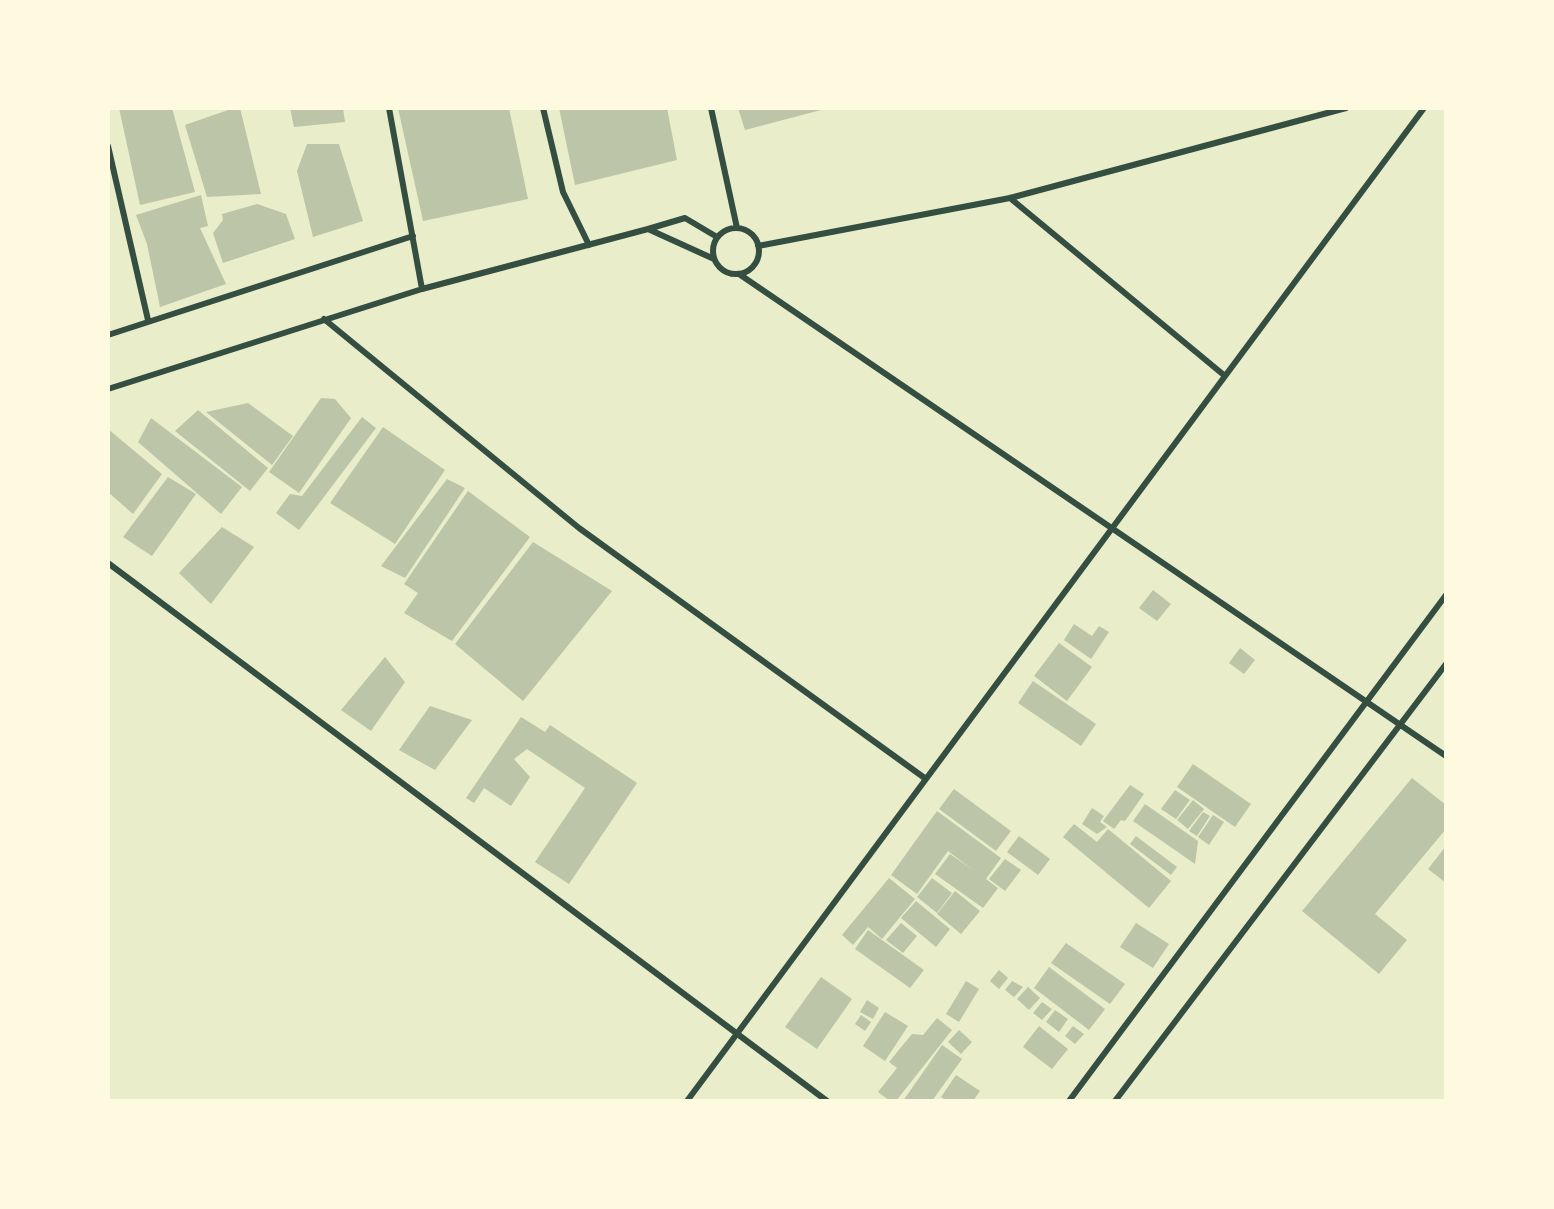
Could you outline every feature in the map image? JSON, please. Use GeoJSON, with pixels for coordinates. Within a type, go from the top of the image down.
{"type":"FeatureCollection","features":[{"type":"Feature","properties":{"kind":"street"},"geometry":{"type":"LineString","coordinates":[[389,108],[422,288]]}},
{"type":"Feature","properties":{"kind":"street"},"geometry":{"type":"LineString","coordinates":[[543,108],[563,192],[589,245]]}},
{"type":"Feature","properties":{"kind":"street"},"geometry":{"type":"LineString","coordinates":[[711,108],[737,228]]}},
{"type":"Feature","properties":{"kind":"street"},"geometry":{"type":"LineString","coordinates":[[758,246],[1010,198],[1346,108]]}},
{"type":"Feature","properties":{"kind":"street"},"geometry":{"type":"LineString","coordinates":[[687,1101],[1424,108]]}},
{"type":"Feature","properties":{"kind":"street"},"geometry":{"type":"LineString","coordinates":[[108,146],[148,320]]}},
{"type":"Feature","properties":{"kind":"street"},"geometry":{"type":"LineString","coordinates":[[1010,198],[1225,376]]}},
{"type":"Feature","properties":{"kind":"street"},"geometry":{"type":"LineString","coordinates":[[108,389],[422,288],[685,218],[717,237]]}},
{"type":"Feature","properties":{"kind":"street"},"geometry":{"type":"LineString","coordinates":[[739,274],[746,271],[756,261],[758,246],[750,234],[737,228],[723,232],[717,237],[712,252],[714,259],[724,271],[739,274],[1446,756]]}},
{"type":"Feature","properties":{"kind":"street"},"geometry":{"type":"LineString","coordinates":[[648,229],[714,259]]}},
{"type":"Feature","properties":{"kind":"street"},"geometry":{"type":"LineString","coordinates":[[108,335],[148,320],[413,236]]}},
{"type":"Feature","properties":{"kind":"street"},"geometry":{"type":"LineString","coordinates":[[324,319],[579,528],[926,779]]}},
{"type":"Feature","properties":{"kind":"street"},"geometry":{"type":"LineString","coordinates":[[108,563],[738,1032],[827,1101]]}},
{"type":"Feature","properties":{"kind":"street"},"geometry":{"type":"LineString","coordinates":[[1069,1101],[1446,595]]}},
{"type":"Feature","properties":{"kind":"street"},"geometry":{"type":"LineString","coordinates":[[1115,1101],[1446,664]]}},
{"type":"Feature","properties":{"kind":"building"},"geometry":{"type":"Polygon","coordinates":[[[119,108],[172,108],[195,192],[140,205],[119,108]]]}},
{"type":"Feature","properties":{"kind":"building"},"geometry":{"type":"Polygon","coordinates":[[[240,108],[261,194],[207,197],[185,125],[240,108]]]}},
{"type":"Feature","properties":{"kind":"building"},"geometry":{"type":"Polygon","coordinates":[[[290,108],[343,108],[345,122],[294,127],[290,108]]]}},
{"type":"Feature","properties":{"kind":"building"},"geometry":{"type":"Polygon","coordinates":[[[398,108],[509,108],[528,199],[423,221],[398,108]]]}},
{"type":"Feature","properties":{"kind":"building"},"geometry":{"type":"Polygon","coordinates":[[[559,108],[667,108],[677,160],[575,185],[559,108]]]}},
{"type":"Feature","properties":{"kind":"building"},"geometry":{"type":"Polygon","coordinates":[[[738,108],[825,108],[825,109],[745,130],[738,108]]]}},
{"type":"Feature","properties":{"kind":"building"},"geometry":{"type":"Polygon","coordinates":[[[307,144],[339,144],[363,221],[313,237],[297,171],[307,144]]]}},
{"type":"Feature","properties":{"kind":"building"},"geometry":{"type":"Polygon","coordinates":[[[201,195],[208,226],[200,228],[226,284],[160,307],[147,244],[136,215],[201,195]]]}},
{"type":"Feature","properties":{"kind":"building"},"geometry":{"type":"Polygon","coordinates":[[[257,204],[286,214],[295,239],[223,263],[213,233],[223,220],[222,214],[257,204]]]}},
{"type":"Feature","properties":{"kind":"building"},"geometry":{"type":"Polygon","coordinates":[[[321,398],[335,399],[351,418],[299,493],[269,472],[321,398]]]}},
{"type":"Feature","properties":{"kind":"building"},"geometry":{"type":"Polygon","coordinates":[[[248,403],[293,436],[272,465],[206,412],[248,403]]]}},
{"type":"Feature","properties":{"kind":"building"},"geometry":{"type":"Polygon","coordinates":[[[198,410],[268,468],[250,491],[175,431],[198,410]]]}},
{"type":"Feature","properties":{"kind":"building"},"geometry":{"type":"Polygon","coordinates":[[[362,417],[376,428],[299,530],[276,513],[290,494],[302,496],[362,417]]]}},
{"type":"Feature","properties":{"kind":"building"},"geometry":{"type":"Polygon","coordinates":[[[151,418],[242,487],[221,514],[138,442],[151,418]]]}},
{"type":"Feature","properties":{"kind":"building"},"geometry":{"type":"Polygon","coordinates":[[[383,427],[445,470],[395,544],[330,503],[383,427]]]}},
{"type":"Feature","properties":{"kind":"building"},"geometry":{"type":"Polygon","coordinates":[[[108,429],[162,474],[133,514],[108,492],[108,429]]]}},
{"type":"Feature","properties":{"kind":"building"},"geometry":{"type":"Polygon","coordinates":[[[168,477],[196,494],[152,556],[123,537],[168,477]]]}},
{"type":"Feature","properties":{"kind":"building"},"geometry":{"type":"Polygon","coordinates":[[[447,479],[465,488],[405,578],[381,566],[447,479]]]}},
{"type":"Feature","properties":{"kind":"building"},"geometry":{"type":"Polygon","coordinates":[[[468,491],[530,537],[452,641],[404,613],[418,593],[404,584],[468,491]]]}},
{"type":"Feature","properties":{"kind":"building"},"geometry":{"type":"Polygon","coordinates":[[[222,527],[254,547],[211,604],[179,573],[222,527]]]}},
{"type":"Feature","properties":{"kind":"building"},"geometry":{"type":"Polygon","coordinates":[[[533,542],[612,591],[523,701],[455,644],[533,542]]]}},
{"type":"Feature","properties":{"kind":"building"},"geometry":{"type":"Polygon","coordinates":[[[1153,590],[1171,604],[1157,621],[1139,608],[1153,590]]]}},
{"type":"Feature","properties":{"kind":"building"},"geometry":{"type":"Polygon","coordinates":[[[1074,624],[1092,636],[1099,626],[1109,632],[1091,659],[1064,640],[1074,624]]]}},
{"type":"Feature","properties":{"kind":"building"},"geometry":{"type":"Polygon","coordinates":[[[1059,643],[1092,667],[1067,701],[1034,676],[1059,643]]]}},
{"type":"Feature","properties":{"kind":"building"},"geometry":{"type":"Polygon","coordinates":[[[1240,648],[1255,660],[1244,674],[1229,663],[1240,648]]]}},
{"type":"Feature","properties":{"kind":"building"},"geometry":{"type":"Polygon","coordinates":[[[385,657],[405,682],[371,731],[341,710],[385,657]]]}},
{"type":"Feature","properties":{"kind":"building"},"geometry":{"type":"Polygon","coordinates":[[[1033,681],[1096,724],[1081,746],[1018,703],[1033,681]]]}},
{"type":"Feature","properties":{"kind":"building"},"geometry":{"type":"Polygon","coordinates":[[[430,706],[472,720],[435,770],[399,750],[430,706]]]}},
{"type":"Feature","properties":{"kind":"building"},"geometry":{"type":"Polygon","coordinates":[[[521,717],[545,732],[550,725],[637,783],[569,884],[535,862],[585,788],[527,749],[514,759],[530,777],[511,806],[484,788],[474,803],[466,798],[521,717]]]}},
{"type":"Feature","properties":{"kind":"building"},"geometry":{"type":"Polygon","coordinates":[[[1193,764],[1251,804],[1235,827],[1177,787],[1193,764]]]}},
{"type":"Feature","properties":{"kind":"building"},"geometry":{"type":"Polygon","coordinates":[[[1412,778],[1446,805],[1446,829],[1375,914],[1407,940],[1379,974],[1302,911],[1412,778]]]}},
{"type":"Feature","properties":{"kind":"building"},"geometry":{"type":"Polygon","coordinates":[[[1130,785],[1144,794],[1125,821],[1121,820],[1114,829],[1103,821],[1130,785]]]}},
{"type":"Feature","properties":{"kind":"building"},"geometry":{"type":"Polygon","coordinates":[[[954,789],[1011,831],[996,851],[939,809],[954,789]]]}},
{"type":"Feature","properties":{"kind":"building"},"geometry":{"type":"Polygon","coordinates":[[[1175,790],[1190,800],[1176,819],[1161,809],[1175,790]]]}},
{"type":"Feature","properties":{"kind":"building"},"geometry":{"type":"Polygon","coordinates":[[[1193,800],[1204,809],[1188,829],[1177,820],[1193,800]]]}},
{"type":"Feature","properties":{"kind":"building"},"geometry":{"type":"Polygon","coordinates":[[[1145,804],[1198,841],[1195,864],[1133,821],[1145,804]]]}},
{"type":"Feature","properties":{"kind":"building"},"geometry":{"type":"Polygon","coordinates":[[[1092,808],[1104,816],[1100,822],[1107,827],[1097,834],[1082,824],[1092,808]]]}},
{"type":"Feature","properties":{"kind":"building"},"geometry":{"type":"Polygon","coordinates":[[[937,811],[1001,858],[986,879],[998,888],[983,908],[935,874],[950,854],[973,870],[948,851],[917,894],[891,875],[937,811]]]}},
{"type":"Feature","properties":{"kind":"building"},"geometry":{"type":"Polygon","coordinates":[[[1203,812],[1210,816],[1197,836],[1189,831],[1203,812]]]}},
{"type":"Feature","properties":{"kind":"building"},"geometry":{"type":"Polygon","coordinates":[[[1213,815],[1224,822],[1209,845],[1198,837],[1213,815]]]}},
{"type":"Feature","properties":{"kind":"building"},"geometry":{"type":"Polygon","coordinates":[[[1074,824],[1097,842],[1108,829],[1171,881],[1149,908],[1063,837],[1074,824]]]}},
{"type":"Feature","properties":{"kind":"building"},"geometry":{"type":"Polygon","coordinates":[[[1019,836],[1050,859],[1038,875],[1007,852],[1019,836]]]}},
{"type":"Feature","properties":{"kind":"building"},"geometry":{"type":"Polygon","coordinates":[[[1136,836],[1177,867],[1171,875],[1130,844],[1136,836]]]}},
{"type":"Feature","properties":{"kind":"building"},"geometry":{"type":"Polygon","coordinates":[[[1446,846],[1446,883],[1428,869],[1446,846]]]}},
{"type":"Feature","properties":{"kind":"building"},"geometry":{"type":"Polygon","coordinates":[[[1005,859],[1021,870],[1005,891],[989,879],[1005,859]]]}},
{"type":"Feature","properties":{"kind":"building"},"geometry":{"type":"Polygon","coordinates":[[[889,878],[915,899],[882,939],[868,927],[853,945],[842,935],[889,878]]]}},
{"type":"Feature","properties":{"kind":"building"},"geometry":{"type":"Polygon","coordinates":[[[932,878],[952,893],[937,913],[917,897],[932,878]]]}},
{"type":"Feature","properties":{"kind":"building"},"geometry":{"type":"Polygon","coordinates":[[[955,891],[980,911],[961,934],[937,914],[955,891]]]}},
{"type":"Feature","properties":{"kind":"building"},"geometry":{"type":"Polygon","coordinates":[[[916,901],[950,929],[936,947],[901,918],[916,901]]]}},
{"type":"Feature","properties":{"kind":"building"},"geometry":{"type":"Polygon","coordinates":[[[901,923],[917,936],[903,953],[886,940],[901,923]]]}},
{"type":"Feature","properties":{"kind":"building"},"geometry":{"type":"Polygon","coordinates":[[[1136,923],[1169,944],[1153,968],[1120,947],[1136,923]]]}},
{"type":"Feature","properties":{"kind":"building"},"geometry":{"type":"Polygon","coordinates":[[[868,930],[924,970],[910,988],[855,949],[868,930]]]}},
{"type":"Feature","properties":{"kind":"building"},"geometry":{"type":"Polygon","coordinates":[[[1066,943],[1125,984],[1110,1004],[1051,963],[1066,943]]]}},
{"type":"Feature","properties":{"kind":"building"},"geometry":{"type":"Polygon","coordinates":[[[1049,967],[1105,1009],[1089,1030],[1034,988],[1049,967]]]}},
{"type":"Feature","properties":{"kind":"building"},"geometry":{"type":"Polygon","coordinates":[[[999,970],[1008,978],[999,989],[990,981],[999,970]]]}},
{"type":"Feature","properties":{"kind":"building"},"geometry":{"type":"Polygon","coordinates":[[[821,977],[852,999],[817,1049],[785,1027],[821,977]]]}},
{"type":"Feature","properties":{"kind":"building"},"geometry":{"type":"Polygon","coordinates":[[[966,981],[979,989],[959,1022],[946,1014],[966,981]]]}},
{"type":"Feature","properties":{"kind":"building"},"geometry":{"type":"Polygon","coordinates":[[[1012,981],[1023,987],[1014,997],[1005,990],[1012,981]]]}},
{"type":"Feature","properties":{"kind":"building"},"geometry":{"type":"Polygon","coordinates":[[[1028,987],[1040,998],[1029,1010],[1017,999],[1028,987]]]}},
{"type":"Feature","properties":{"kind":"building"},"geometry":{"type":"Polygon","coordinates":[[[867,1000],[879,1008],[873,1019],[860,1012],[867,1000]]]}},
{"type":"Feature","properties":{"kind":"building"},"geometry":{"type":"Polygon","coordinates":[[[1042,1002],[1052,1009],[1042,1020],[1033,1013],[1042,1002]]]}},
{"type":"Feature","properties":{"kind":"building"},"geometry":{"type":"Polygon","coordinates":[[[1055,1010],[1068,1019],[1059,1032],[1046,1022],[1055,1010]]]}},
{"type":"Feature","properties":{"kind":"building"},"geometry":{"type":"Polygon","coordinates":[[[885,1012],[908,1026],[885,1061],[863,1046],[885,1012]]]}},
{"type":"Feature","properties":{"kind":"building"},"geometry":{"type":"Polygon","coordinates":[[[861,1015],[871,1022],[865,1031],[855,1024],[861,1015]]]}},
{"type":"Feature","properties":{"kind":"building"},"geometry":{"type":"Polygon","coordinates":[[[937,1018],[952,1030],[896,1101],[890,1101],[878,1092],[897,1068],[889,1062],[912,1034],[923,1035],[937,1018]]]}},
{"type":"Feature","properties":{"kind":"building"},"geometry":{"type":"Polygon","coordinates":[[[1039,1026],[1068,1049],[1052,1069],[1023,1047],[1039,1026]]]}},
{"type":"Feature","properties":{"kind":"building"},"geometry":{"type":"Polygon","coordinates":[[[1073,1026],[1084,1034],[1075,1044],[1065,1036],[1073,1026]]]}},
{"type":"Feature","properties":{"kind":"building"},"geometry":{"type":"Polygon","coordinates":[[[959,1030],[972,1042],[961,1054],[948,1042],[959,1030]]]}},
{"type":"Feature","properties":{"kind":"building"},"geometry":{"type":"Polygon","coordinates":[[[942,1045],[962,1059],[932,1101],[903,1101],[942,1045]]]}},
{"type":"Feature","properties":{"kind":"building"},"geometry":{"type":"Polygon","coordinates":[[[956,1075],[980,1091],[973,1101],[947,1101],[941,1097],[956,1075]]]}}]}
